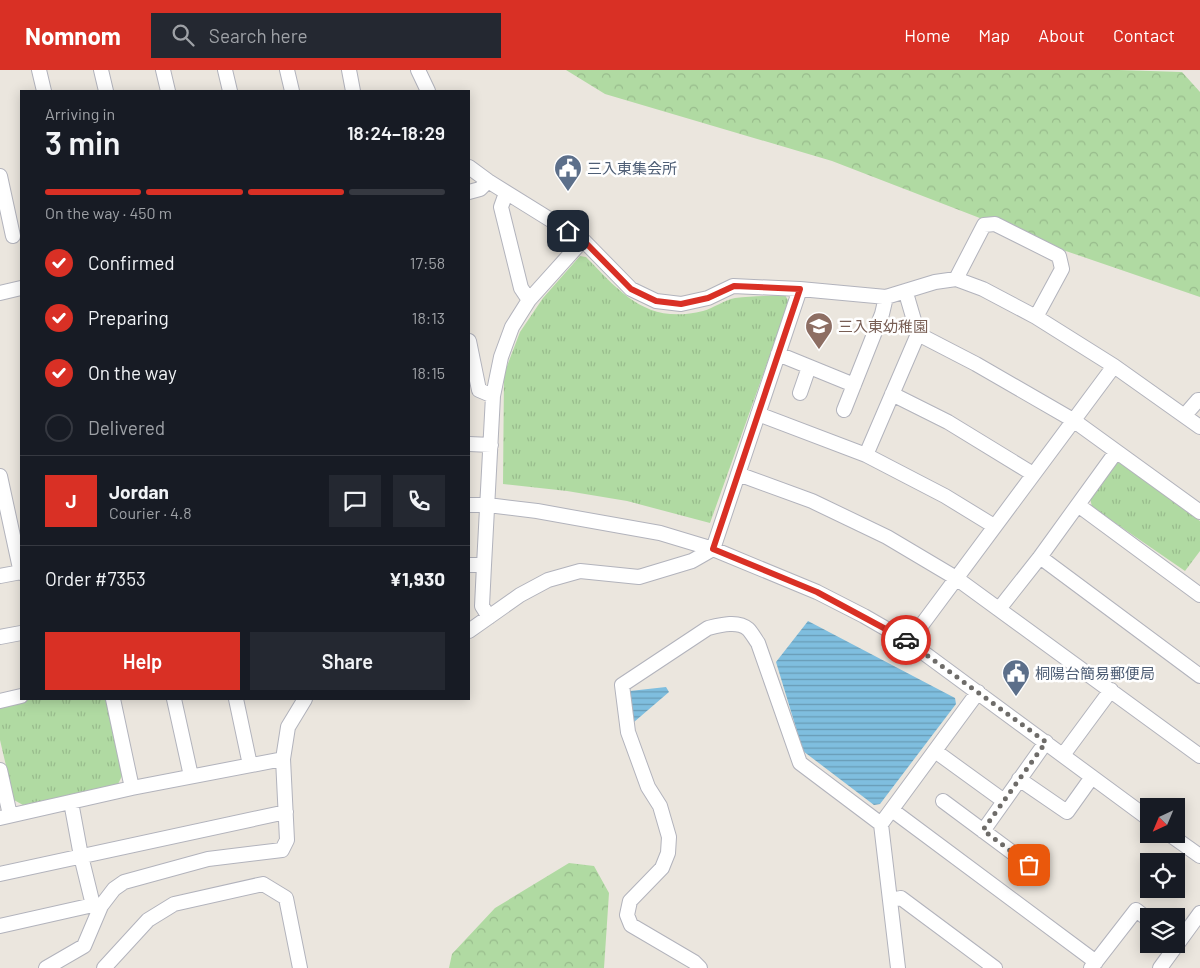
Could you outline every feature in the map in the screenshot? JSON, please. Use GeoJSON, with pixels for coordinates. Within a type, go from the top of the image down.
{"type":"FeatureCollection","features":[{"type":"Feature","properties":{"kind":"street"},"geometry":{"type":"LineString","coordinates":[[40,70],[44,90]]}},
{"type":"Feature","properties":{"kind":"street"},"geometry":{"type":"LineString","coordinates":[[101,70],[106,90]]}},
{"type":"Feature","properties":{"kind":"street"},"geometry":{"type":"LineString","coordinates":[[164,70],[168,90]]}},
{"type":"Feature","properties":{"kind":"street"},"geometry":{"type":"LineString","coordinates":[[226,70],[230,90]]}},
{"type":"Feature","properties":{"kind":"street"},"geometry":{"type":"LineString","coordinates":[[287,70],[292,90]]}},
{"type":"Feature","properties":{"kind":"street"},"geometry":{"type":"LineString","coordinates":[[349,70],[353,90]]}},
{"type":"Feature","properties":{"kind":"street"},"geometry":{"type":"LineString","coordinates":[[418,70],[428,90]]}},
{"type":"Feature","properties":{"kind":"street"},"geometry":{"type":"LineString","coordinates":[[470,168],[583,240],[631,289],[656,301],[681,304],[708,298],[734,286],[800,289],[886,298],[935,282],[956,279],[983,289],[1036,317],[1114,366],[1200,427]]}},
{"type":"Feature","properties":{"kind":"street"},"geometry":{"type":"LineString","coordinates":[[0,176],[12,237]]}},
{"type":"Feature","properties":{"kind":"street"},"geometry":{"type":"LineString","coordinates":[[470,192],[480,189],[488,181]]}},
{"type":"Feature","properties":{"kind":"street"},"geometry":{"type":"LineString","coordinates":[[506,192],[501,207],[521,288],[530,300]]}},
{"type":"Feature","properties":{"kind":"street"},"geometry":{"type":"LineString","coordinates":[[956,279],[984,225],[995,224],[1059,256],[1062,269],[1036,317]]}},
{"type":"Feature","properties":{"kind":"street"},"geometry":{"type":"LineString","coordinates":[[489,616],[482,606],[493,396],[501,357],[512,327],[530,300],[583,240]]}},
{"type":"Feature","properties":{"kind":"street"},"geometry":{"type":"LineString","coordinates":[[0,293],[20,288]]}},
{"type":"Feature","properties":{"kind":"street"},"geometry":{"type":"LineString","coordinates":[[470,629],[520,595],[548,580],[580,571],[639,577],[692,561],[713,549],[800,289]]}},
{"type":"Feature","properties":{"kind":"street"},"geometry":{"type":"LineString","coordinates":[[866,455],[918,334],[906,292]]}},
{"type":"Feature","properties":{"kind":"street"},"geometry":{"type":"LineString","coordinates":[[844,410],[882,314],[886,298]]}},
{"type":"Feature","properties":{"kind":"street"},"geometry":{"type":"LineString","coordinates":[[918,334],[976,364],[1073,420],[1200,512]]}},
{"type":"Feature","properties":{"kind":"street"},"geometry":{"type":"LineString","coordinates":[[470,346],[479,390],[493,396]]}},
{"type":"Feature","properties":{"kind":"street"},"geometry":{"type":"LineString","coordinates":[[778,354],[854,385]]}},
{"type":"Feature","properties":{"kind":"street"},"geometry":{"type":"LineString","coordinates":[[909,642],[1114,366]]}},
{"type":"Feature","properties":{"kind":"street"},"geometry":{"type":"LineString","coordinates":[[800,393],[809,367]]}},
{"type":"Feature","properties":{"kind":"street"},"geometry":{"type":"LineString","coordinates":[[892,394],[948,422],[1033,474]]}},
{"type":"Feature","properties":{"kind":"street"},"geometry":{"type":"LineString","coordinates":[[1185,415],[1200,400]]}},
{"type":"Feature","properties":{"kind":"street"},"geometry":{"type":"LineString","coordinates":[[758,414],[866,455],[945,496],[994,526]]}},
{"type":"Feature","properties":{"kind":"street"},"geometry":{"type":"LineString","coordinates":[[470,444],[491,446]]}},
{"type":"Feature","properties":{"kind":"street"},"geometry":{"type":"LineString","coordinates":[[999,608],[1040,557],[1116,452]]}},
{"type":"Feature","properties":{"kind":"street"},"geometry":{"type":"LineString","coordinates":[[738,474],[812,501],[888,537],[956,578],[1200,756]]}},
{"type":"Feature","properties":{"kind":"street"},"geometry":{"type":"LineString","coordinates":[[0,476],[10,514],[20,567]]}},
{"type":"Feature","properties":{"kind":"street"},"geometry":{"type":"LineString","coordinates":[[470,505],[537,510],[660,534],[713,549],[817,592],[909,642],[1140,812]]}},
{"type":"Feature","properties":{"kind":"street"},"geometry":{"type":"LineString","coordinates":[[1078,505],[1200,595]]}},
{"type":"Feature","properties":{"kind":"street"},"geometry":{"type":"LineString","coordinates":[[1040,557],[1200,676]]}},
{"type":"Feature","properties":{"kind":"street"},"geometry":{"type":"LineString","coordinates":[[470,565],[484,565]]}},
{"type":"Feature","properties":{"kind":"street"},"geometry":{"type":"LineString","coordinates":[[0,576],[20,572]]}},
{"type":"Feature","properties":{"kind":"street"},"geometry":{"type":"LineString","coordinates":[[700,968],[694,962],[631,925],[627,915],[630,901],[662,868],[668,853],[669,837],[660,806],[648,787],[628,732],[622,685],[708,628],[721,624],[738,625],[748,629],[758,643],[800,763],[881,824]]}},
{"type":"Feature","properties":{"kind":"street"},"geometry":{"type":"LineString","coordinates":[[0,637],[20,632]]}},
{"type":"Feature","properties":{"kind":"street"},"geometry":{"type":"LineString","coordinates":[[1063,755],[1111,690]]}},
{"type":"Feature","properties":{"kind":"street"},"geometry":{"type":"LineString","coordinates":[[898,968],[881,824],[978,692]]}},
{"type":"Feature","properties":{"kind":"street"},"geometry":{"type":"LineString","coordinates":[[0,701],[20,696]]}},
{"type":"Feature","properties":{"kind":"street"},"geometry":{"type":"LineString","coordinates":[[114,700],[132,788]]}},
{"type":"Feature","properties":{"kind":"street"},"geometry":{"type":"LineString","coordinates":[[174,700],[191,776]]}},
{"type":"Feature","properties":{"kind":"street"},"geometry":{"type":"LineString","coordinates":[[236,700],[250,765]]}},
{"type":"Feature","properties":{"kind":"street"},"geometry":{"type":"LineString","coordinates":[[51,967],[84,946],[97,906],[124,882],[208,859],[282,850],[287,840],[282,759],[288,727],[304,700]]}},
{"type":"Feature","properties":{"kind":"street"},"geometry":{"type":"LineString","coordinates":[[983,830],[1046,742]]}},
{"type":"Feature","properties":{"kind":"street"},"geometry":{"type":"LineString","coordinates":[[935,751],[1004,801]]}},
{"type":"Feature","properties":{"kind":"street"},"geometry":{"type":"LineString","coordinates":[[0,770],[5,816],[132,788],[282,759]]}},
{"type":"Feature","properties":{"kind":"street"},"geometry":{"type":"LineString","coordinates":[[1019,779],[1067,812],[1092,777]]}},
{"type":"Feature","properties":{"kind":"street"},"geometry":{"type":"LineString","coordinates":[[943,801],[1029,865]]}},
{"type":"Feature","properties":{"kind":"street"},"geometry":{"type":"LineString","coordinates":[[71,802],[81,856],[97,906]]}},
{"type":"Feature","properties":{"kind":"street"},"geometry":{"type":"LineString","coordinates":[[892,810],[1094,965],[1136,910],[1140,913]]}},
{"type":"Feature","properties":{"kind":"street"},"geometry":{"type":"LineString","coordinates":[[0,874],[286,812]]}},
{"type":"Feature","properties":{"kind":"street"},"geometry":{"type":"LineString","coordinates":[[1182,843],[1200,856]]}},
{"type":"Feature","properties":{"kind":"street"},"geometry":{"type":"LineString","coordinates":[[104,968],[148,920],[174,904],[263,884],[286,898],[300,968]]}},
{"type":"Feature","properties":{"kind":"street"},"geometry":{"type":"LineString","coordinates":[[890,900],[901,898],[995,968]]}},
{"type":"Feature","properties":{"kind":"street"},"geometry":{"type":"LineString","coordinates":[[0,926],[97,906]]}},
{"type":"Feature","properties":{"kind":"street"},"geometry":{"type":"LineString","coordinates":[[1185,931],[1200,913]]}},
{"type":"Feature","properties":{"kind":"street"},"geometry":{"type":"LineString","coordinates":[[1160,968],[1169,953]]}},
{"type":"Feature","properties":{"kind":"green space"},"geometry":{"type":"Polygon","coordinates":[[[566,70],[1119,70],[1182,72],[1200,92],[1200,297],[1060,249],[832,161],[605,94],[566,70]]]}},
{"type":"Feature","properties":{"kind":"green space"},"geometry":{"type":"Polygon","coordinates":[[[580,256],[586,257],[611,283],[637,303],[651,310],[666,314],[703,311],[731,299],[741,297],[785,295],[789,302],[710,523],[627,501],[567,491],[503,484],[504,374],[520,332],[543,298],[580,256]]]}},
{"type":"Feature","properties":{"kind":"green space"},"geometry":{"type":"Polygon","coordinates":[[[1124,462],[1200,521],[1200,551],[1185,571],[1092,507],[1090,498],[1116,463],[1124,462]]]}},
{"type":"Feature","properties":{"kind":"green space"},"geometry":{"type":"Polygon","coordinates":[[[24,700],[107,700],[122,776],[118,784],[23,805],[14,800],[0,740],[0,705],[24,700]]]}},
{"type":"Feature","properties":{"kind":"green space"},"geometry":{"type":"Polygon","coordinates":[[[569,863],[594,866],[609,893],[604,968],[449,968],[452,954],[495,908],[569,863]]]}},
{"type":"Feature","properties":{"kind":"water"},"geometry":{"type":"Polygon","coordinates":[[[808,621],[955,698],[956,704],[880,804],[874,805],[803,751],[776,662],[808,621]]]}},
{"type":"Feature","properties":{"kind":"water"},"geometry":{"type":"Polygon","coordinates":[[[666,687],[669,692],[634,722],[630,691],[666,687]]]}},
{"type":"Feature","properties":{"kind":"way so far"},"geometry":{"type":"LineString","coordinates":[[906,640],[1046,742],[983,830],[1029,865]]}},
{"type":"Feature","properties":{"kind":"place","name":"三入東集会所"},"geometry":{"type":"Point","coordinates":[568,192]}},
{"type":"Feature","properties":{"kind":"place","name":"三入東幼稚園"},"geometry":{"type":"Point","coordinates":[819,350]}},
{"type":"Feature","properties":{"kind":"place","name":"桐陽台簡易郵便局"},"geometry":{"type":"Point","coordinates":[1016,697]}},
{"type":"Feature","properties":{"kind":"route"},"geometry":{"type":"LineString","coordinates":[[568,231],[583,240],[631,289],[656,301],[681,304],[708,298],[734,286],[800,289],[713,549],[817,592],[906,640]]}}]}
